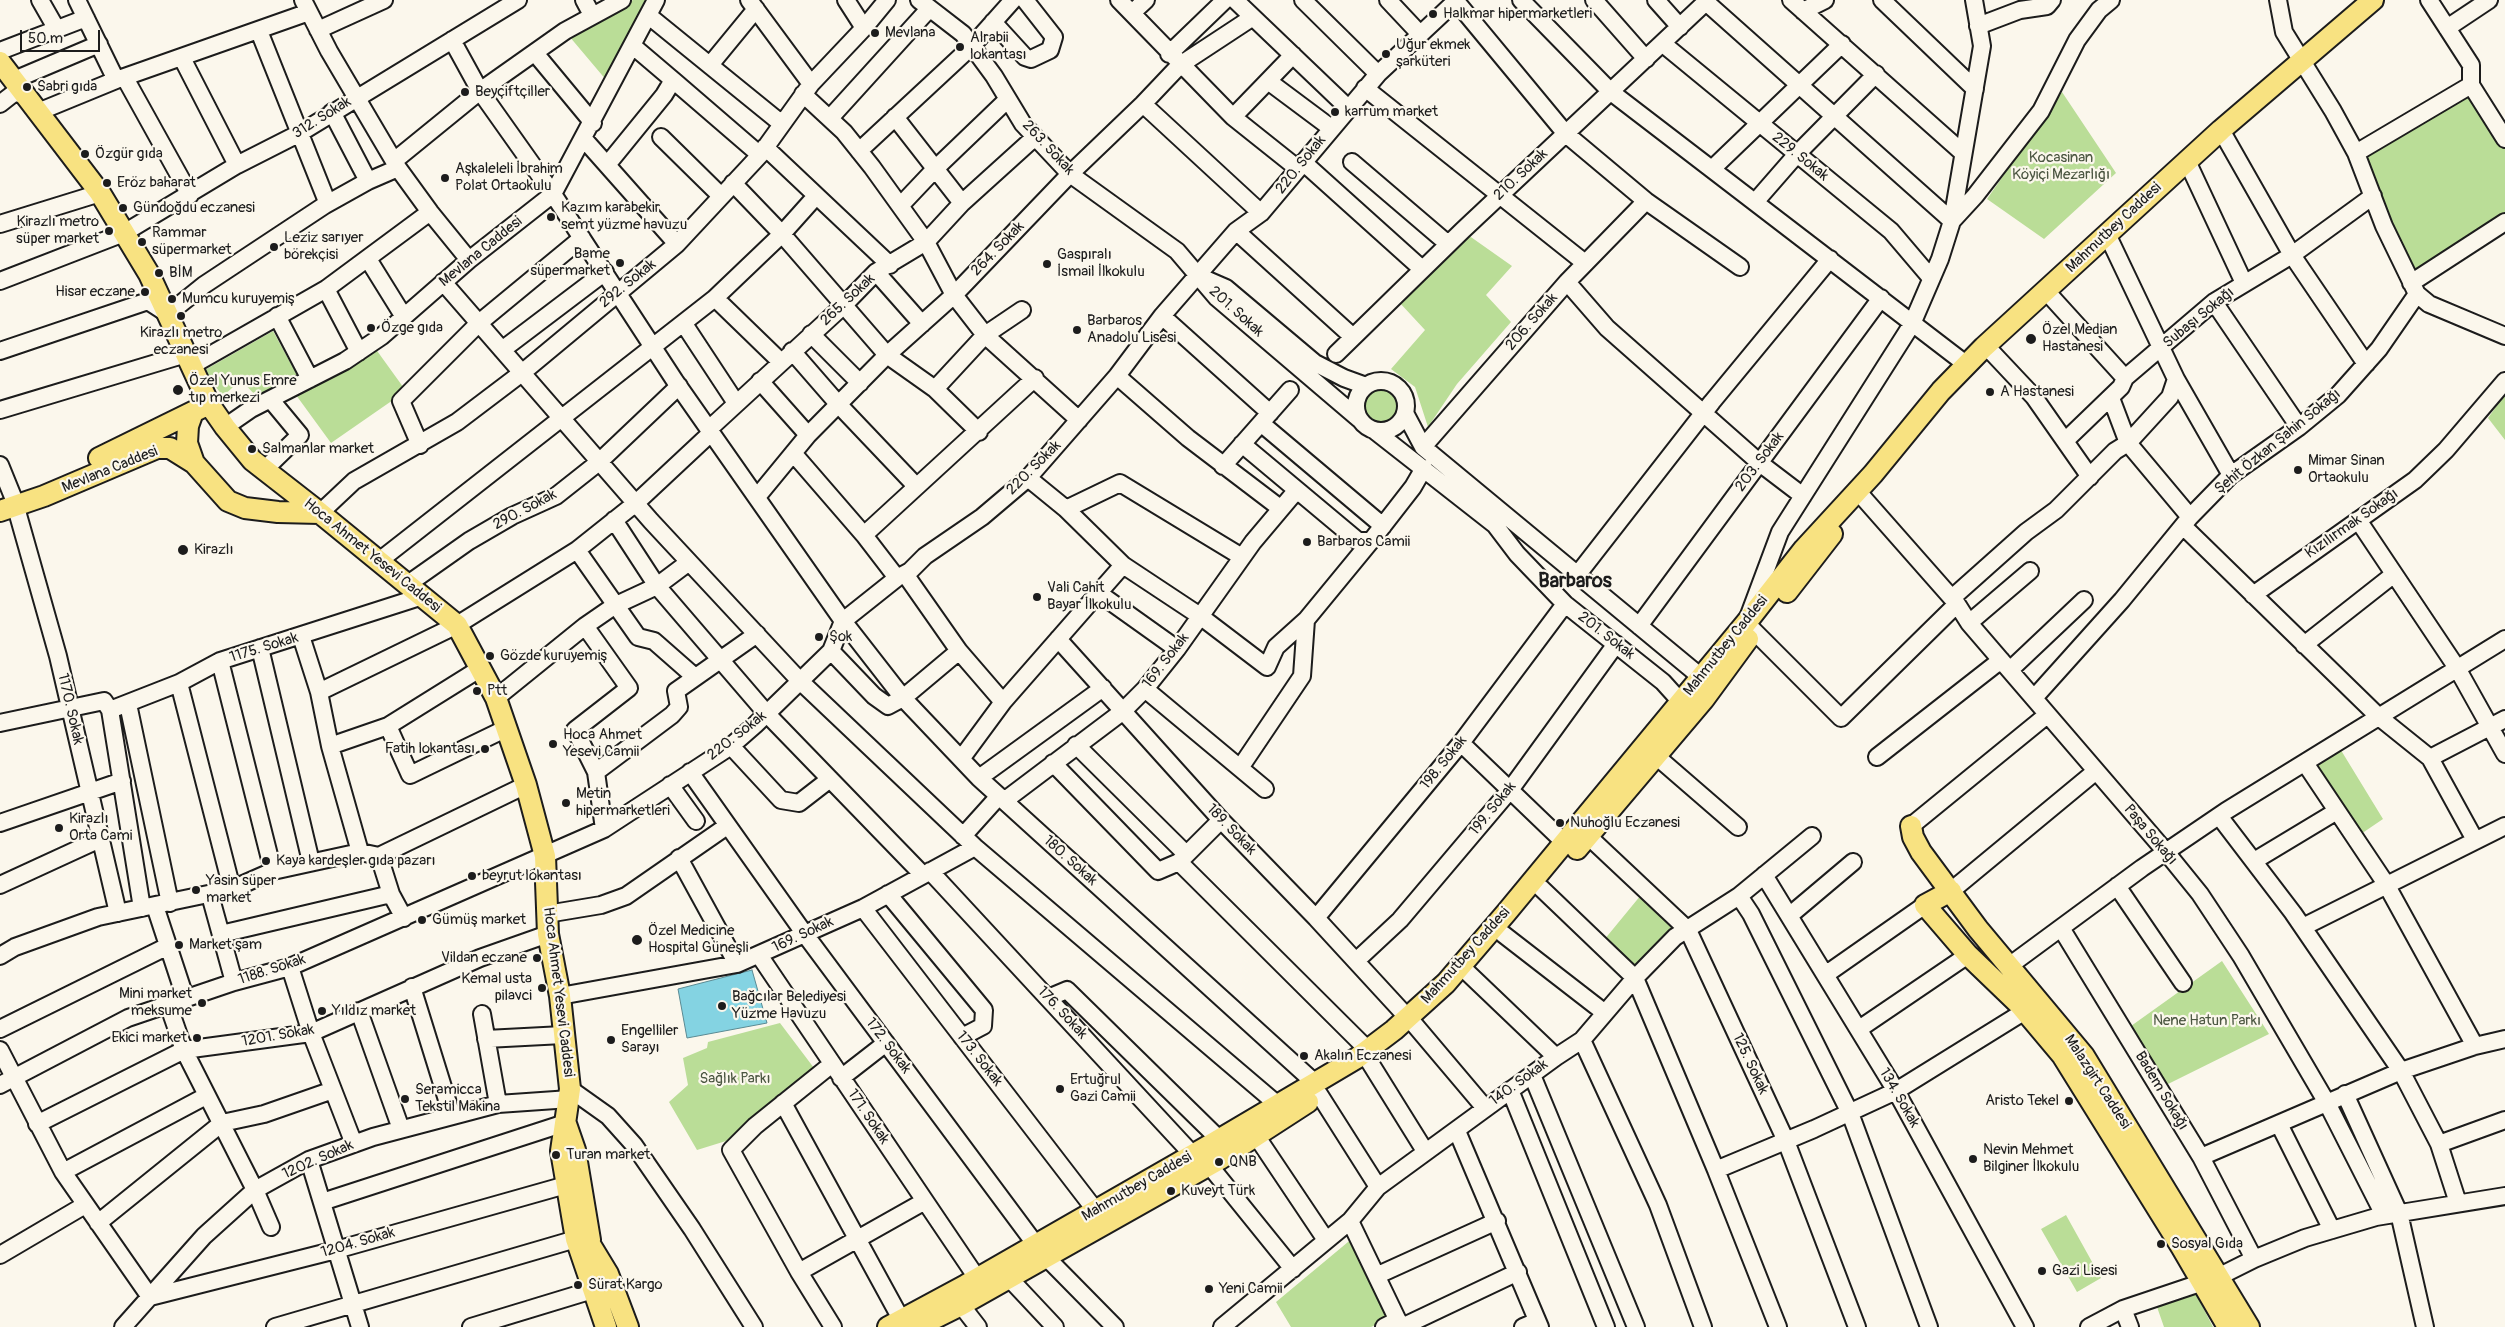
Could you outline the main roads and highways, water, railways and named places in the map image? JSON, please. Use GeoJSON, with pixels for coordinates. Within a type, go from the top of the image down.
{"type":"FeatureCollection","features":[{"type":"Feature","properties":{"kind":"main road","name":"Mahmutbey Caddesi"},"geometry":{"type":"LineString","coordinates":[[902,1324],[960,1305],[1009,1278],[1041,1251],[1096,1211],[1201,1160],[1257,1137],[1317,1088],[1368,1055],[1411,1021],[1467,972],[1503,934],[1541,888],[1583,832],[1650,752],[1712,688],[1804,549],[1873,474],[1941,391],[1986,346],[2221,130],[2373,0]]}},
{"type":"Feature","properties":{"kind":"main road","name":"Hoca Ahmet Yesevi Caddesi"},"geometry":{"type":"LineString","coordinates":[[0,62],[100,193],[150,274],[189,360],[201,408],[225,427],[252,460],[457,625],[496,698],[526,784],[545,856],[548,934],[560,996],[570,1094],[561,1151],[566,1185],[582,1247]]}},
{"type":"Feature","properties":{"kind":"main road"},"geometry":{"type":"LineString","coordinates":[[194,463],[187,444],[188,426],[201,408]]}},
{"type":"Feature","properties":{"kind":"main road","name":"Mevlana Caddesi"},"geometry":{"type":"LineString","coordinates":[[7,504],[201,408]]}},
{"type":"Feature","properties":{"kind":"main road","name":"Mevlana Caddesi"},"geometry":{"type":"LineString","coordinates":[[7,504],[157,448],[170,448],[194,463],[228,501],[245,508],[320,513]]}},
{"type":"Feature","properties":{"kind":"main road","name":"Mahmutbey Caddesi"},"geometry":{"type":"LineString","coordinates":[[1650,752],[1681,702],[1701,677],[1816,557],[1873,474]]}},
{"type":"Feature","properties":{"kind":"main road"},"geometry":{"type":"LineString","coordinates":[[268,511],[279,505],[286,493],[284,485]]}},
{"type":"Feature","properties":{"kind":"main road","name":"Malazgirt Caddesi"},"geometry":{"type":"LineString","coordinates":[[1911,826],[1913,837],[1921,852],[2009,966],[2084,1056],[2211,1280],[2228,1327]]}},
{"type":"Feature","properties":{"kind":"main road","name":"Mahmutbey Caddesi"},"geometry":{"type":"LineString","coordinates":[[1411,1021],[1446,983],[1564,842],[1583,832]]}},
{"type":"Feature","properties":{"kind":"main road","name":"Malazgirt Caddesi"},"geometry":{"type":"LineString","coordinates":[[1951,891],[1925,905],[1968,955],[2025,1011],[2062,1055],[2211,1280],[2249,1327]]}},
{"type":"Feature","properties":{"kind":"main road","name":"Mahmutbey Caddesi"},"geometry":{"type":"LineString","coordinates":[[902,1324],[977,1278],[1041,1251],[1201,1160],[1220,1140],[1278,1105],[1317,1088]]}},
{"type":"Feature","properties":{"kind":"main road"},"geometry":{"type":"LineString","coordinates":[[565,1123],[575,1150],[586,1292],[596,1327]]}},
{"type":"Feature","properties":{"kind":"main road"},"geometry":{"type":"LineString","coordinates":[[582,1247],[606,1327]]}},
{"type":"Feature","properties":{"kind":"main road"},"geometry":{"type":"LineString","coordinates":[[582,1247],[618,1327]]}},
{"type":"Feature","properties":{"kind":"main road"},"geometry":{"type":"LineString","coordinates":[[582,1247],[608,1274],[628,1327]]}},
{"type":"Feature","properties":{"kind":"water","name":"Bağcılar Belediyesi Yüzme Havuzu"},"geometry":{"type":"Polygon","coordinates":[[[752,970],[767,1023],[687,1038],[678,989],[752,970]]]}},
{"type":"Feature","properties":{"kind":"place","name":"Halkmar hipermarketleri"},"geometry":{"type":"Point","coordinates":[1433,14]}},
{"type":"Feature","properties":{"kind":"place","name":"Mevlana"},"geometry":{"type":"Point","coordinates":[875,33]}},
{"type":"Feature","properties":{"kind":"place","name":"Alrabii lokantası"},"geometry":{"type":"Point","coordinates":[960,47]}},
{"type":"Feature","properties":{"kind":"place","name":"Uğur ekmek şarküteri"},"geometry":{"type":"Point","coordinates":[1386,54]}},
{"type":"Feature","properties":{"kind":"place","name":"Sabri gıda"},"geometry":{"type":"Point","coordinates":[27,87]}},
{"type":"Feature","properties":{"kind":"place","name":"Beyçiftçiller"},"geometry":{"type":"Point","coordinates":[465,92]}},
{"type":"Feature","properties":{"kind":"place","name":"karrum market"},"geometry":{"type":"Point","coordinates":[1335,112]}},
{"type":"Feature","properties":{"kind":"place","name":"Özgür gıda"},"geometry":{"type":"Point","coordinates":[85,154]}},
{"type":"Feature","properties":{"kind":"place","name":"Aşkaleleli İbrahim Polat Ortaokulu"},"geometry":{"type":"Point","coordinates":[445,178]}},
{"type":"Feature","properties":{"kind":"place","name":"Eröz baharat"},"geometry":{"type":"Point","coordinates":[107,183]}},
{"type":"Feature","properties":{"kind":"place","name":"Gündoğdu eczanesi"},"geometry":{"type":"Point","coordinates":[123,208]}},
{"type":"Feature","properties":{"kind":"place","name":"Kazım karabekir semt yüzme havuzu"},"geometry":{"type":"Point","coordinates":[551,217]}},
{"type":"Feature","properties":{"kind":"place","name":"Kirazlı metro süper market"},"geometry":{"type":"Point","coordinates":[109,231]}},
{"type":"Feature","properties":{"kind":"place","name":"Rammar süpermarket"},"geometry":{"type":"Point","coordinates":[142,242]}},
{"type":"Feature","properties":{"kind":"place","name":"Leziz sarıyer börekçisi"},"geometry":{"type":"Point","coordinates":[274,247]}},
{"type":"Feature","properties":{"kind":"place","name":"Bame süpermarket"},"geometry":{"type":"Point","coordinates":[620,263]}},
{"type":"Feature","properties":{"kind":"place","name":"Gaspıralı İsmail İlkokulu"},"geometry":{"type":"Point","coordinates":[1047,264]}},
{"type":"Feature","properties":{"kind":"place","name":"BİM"},"geometry":{"type":"Point","coordinates":[159,273]}},
{"type":"Feature","properties":{"kind":"place","name":"Hisar eczane"},"geometry":{"type":"Point","coordinates":[145,292]}},
{"type":"Feature","properties":{"kind":"place","name":"Mumcu kuruyemiş"},"geometry":{"type":"Point","coordinates":[172,299]}},
{"type":"Feature","properties":{"kind":"place","name":"Kirazlı metro eczanesi"},"geometry":{"type":"Point","coordinates":[181,316]}},
{"type":"Feature","properties":{"kind":"place","name":"Özge gıda"},"geometry":{"type":"Point","coordinates":[371,328]}},
{"type":"Feature","properties":{"kind":"place","name":"Barbaros Anadolu Lisesi"},"geometry":{"type":"Point","coordinates":[1077,330]}},
{"type":"Feature","properties":{"kind":"place","name":"Özel Median Hastanesi"},"geometry":{"type":"Point","coordinates":[2031,339]}},
{"type":"Feature","properties":{"kind":"place","name":"Özel Yunus Emre tıp merkezi"},"geometry":{"type":"Point","coordinates":[178,390]}},
{"type":"Feature","properties":{"kind":"place","name":"A Hastanesi"},"geometry":{"type":"Point","coordinates":[1990,392]}},
{"type":"Feature","properties":{"kind":"place","name":"Salmanlar market"},"geometry":{"type":"Point","coordinates":[252,449]}},
{"type":"Feature","properties":{"kind":"place","name":"Mimar Sinan Ortaokulu"},"geometry":{"type":"Point","coordinates":[2298,470]}},
{"type":"Feature","properties":{"kind":"place","name":"Barbaros Camii"},"geometry":{"type":"Point","coordinates":[1307,542]}},
{"type":"Feature","properties":{"kind":"place","name":"Kirazlı"},"geometry":{"type":"Point","coordinates":[183,550]}},
{"type":"Feature","properties":{"kind":"place","name":"Vali Cahit Bayar İlkokulu"},"geometry":{"type":"Point","coordinates":[1037,597]}},
{"type":"Feature","properties":{"kind":"place","name":"Şok"},"geometry":{"type":"Point","coordinates":[819,637]}},
{"type":"Feature","properties":{"kind":"place","name":"Gözde kuruyemiş"},"geometry":{"type":"Point","coordinates":[490,656]}},
{"type":"Feature","properties":{"kind":"place","name":"Ptt"},"geometry":{"type":"Point","coordinates":[477,691]}},
{"type":"Feature","properties":{"kind":"place","name":"Hoca Ahmet Yesevi Camii"},"geometry":{"type":"Point","coordinates":[553,744]}},
{"type":"Feature","properties":{"kind":"place","name":"Fatih lokantası"},"geometry":{"type":"Point","coordinates":[485,749]}},
{"type":"Feature","properties":{"kind":"place","name":"Metin hipermarketleri"},"geometry":{"type":"Point","coordinates":[566,803]}},
{"type":"Feature","properties":{"kind":"place","name":"Nuhoğlu Eczanesi"},"geometry":{"type":"Point","coordinates":[1560,823]}},
{"type":"Feature","properties":{"kind":"place","name":"Kirazlı Orta Cami"},"geometry":{"type":"Point","coordinates":[59,828]}},
{"type":"Feature","properties":{"kind":"place","name":"Kaya kardeşler gıda pazarı"},"geometry":{"type":"Point","coordinates":[266,861]}},
{"type":"Feature","properties":{"kind":"place","name":"beyrut lokantası"},"geometry":{"type":"Point","coordinates":[472,876]}},
{"type":"Feature","properties":{"kind":"place","name":"Yasin süper market"},"geometry":{"type":"Point","coordinates":[196,890]}},
{"type":"Feature","properties":{"kind":"place","name":"Gümüş market"},"geometry":{"type":"Point","coordinates":[422,920]}},
{"type":"Feature","properties":{"kind":"place","name":"Özel Medicine Hospital Güneşli"},"geometry":{"type":"Point","coordinates":[637,940]}},
{"type":"Feature","properties":{"kind":"place","name":"Market şam"},"geometry":{"type":"Point","coordinates":[179,945]}},
{"type":"Feature","properties":{"kind":"place","name":"Vildan eczane"},"geometry":{"type":"Point","coordinates":[537,958]}},
{"type":"Feature","properties":{"kind":"place","name":"Kemal usta pilavci"},"geometry":{"type":"Point","coordinates":[542,988]}},
{"type":"Feature","properties":{"kind":"place","name":"Mini market meksume"},"geometry":{"type":"Point","coordinates":[202,1003]}},
{"type":"Feature","properties":{"kind":"place","name":"Bağcılar Belediyesi Yüzme Havuzu"},"geometry":{"type":"Point","coordinates":[722,1006]}},
{"type":"Feature","properties":{"kind":"place","name":"Yıldız market"},"geometry":{"type":"Point","coordinates":[322,1011]}},
{"type":"Feature","properties":{"kind":"place","name":"Ekici market"},"geometry":{"type":"Point","coordinates":[197,1038]}},
{"type":"Feature","properties":{"kind":"place","name":"Engelliler Sarayı"},"geometry":{"type":"Point","coordinates":[611,1040]}},
{"type":"Feature","properties":{"kind":"place","name":"Akalın Eczanesi"},"geometry":{"type":"Point","coordinates":[1304,1056]}},
{"type":"Feature","properties":{"kind":"place","name":"Ertuğrul Gazi Camii"},"geometry":{"type":"Point","coordinates":[1060,1089]}},
{"type":"Feature","properties":{"kind":"place","name":"Seramicca Tekstil Makina"},"geometry":{"type":"Point","coordinates":[405,1099]}},
{"type":"Feature","properties":{"kind":"place","name":"Aristo Tekel"},"geometry":{"type":"Point","coordinates":[2069,1101]}},
{"type":"Feature","properties":{"kind":"place","name":"Turan market"},"geometry":{"type":"Point","coordinates":[556,1155]}},
{"type":"Feature","properties":{"kind":"place","name":"Nevin Mehmet Bilginer İlkokulu"},"geometry":{"type":"Point","coordinates":[1973,1159]}},
{"type":"Feature","properties":{"kind":"place","name":"QNB"},"geometry":{"type":"Point","coordinates":[1219,1162]}},
{"type":"Feature","properties":{"kind":"place","name":"Kuveyt Türk"},"geometry":{"type":"Point","coordinates":[1171,1191]}},
{"type":"Feature","properties":{"kind":"place","name":"Sosyal Gıda"},"geometry":{"type":"Point","coordinates":[2161,1244]}},
{"type":"Feature","properties":{"kind":"place","name":"Gazi Lisesi"},"geometry":{"type":"Point","coordinates":[2042,1271]}},
{"type":"Feature","properties":{"kind":"place","name":"Sürat Kargo"},"geometry":{"type":"Point","coordinates":[578,1285]}},
{"type":"Feature","properties":{"kind":"place","name":"Yeni Camii"},"geometry":{"type":"Point","coordinates":[1209,1289]}},
{"type":"Feature","properties":{"kind":"district","name":"Barbaros"},"geometry":{"type":"Point","coordinates":[1575,582]}},
{"type":"Feature","properties":{"kind":"park label","name":"Kocasinan Köyiçi Mezarlığı"},"geometry":{"type":"Point","coordinates":[2061,166]}},
{"type":"Feature","properties":{"kind":"park label","name":"Nene Hatun Parkı"},"geometry":{"type":"Point","coordinates":[2207,1021]}},
{"type":"Feature","properties":{"kind":"park label","name":"Sağlık Parkı"},"geometry":{"type":"Point","coordinates":[735,1079]}}]}
